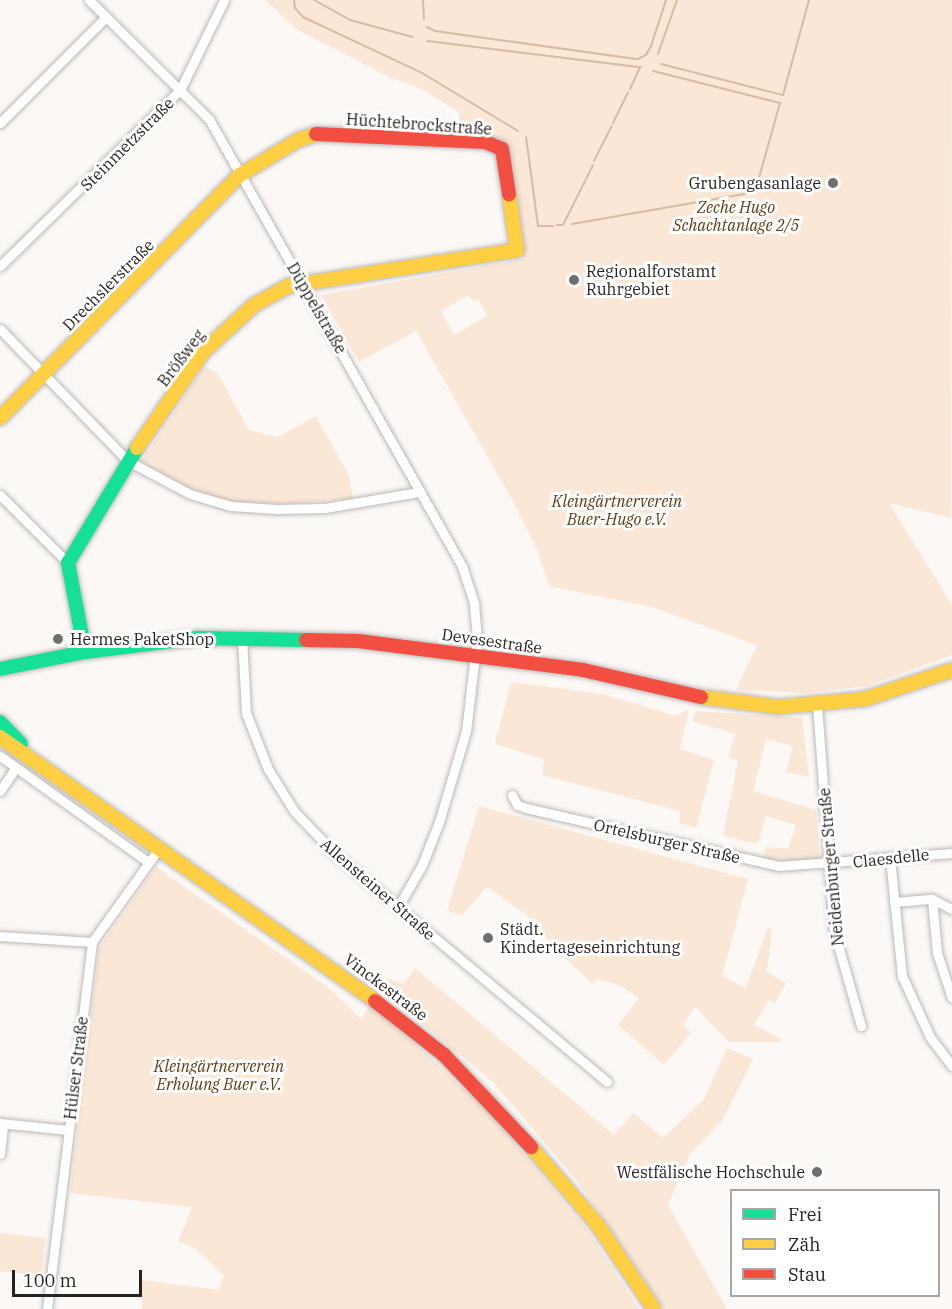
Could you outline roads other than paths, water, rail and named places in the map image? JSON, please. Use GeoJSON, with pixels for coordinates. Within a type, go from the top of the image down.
{"type":"FeatureCollection","features":[{"type":"Feature","properties":{"kind":"street","name":"Düppelstraße"},"geometry":{"type":"LineString","coordinates":[[89,0],[209,119],[462,566],[474,604],[477,655],[466,731],[450,789],[422,866],[398,907]]}},
{"type":"Feature","properties":{"kind":"street","name":"Steinmetzstraße"},"geometry":{"type":"LineString","coordinates":[[0,266],[180,90],[224,0]]}},
{"type":"Feature","properties":{"kind":"street"},"geometry":{"type":"LineString","coordinates":[[0,123],[106,17]]}},
{"type":"Feature","properties":{"kind":"street","name":"Hüchtebrockstraße"},"geometry":{"type":"LineString","coordinates":[[240,175],[298,140],[316,134],[495,143],[504,155],[518,250]]}},
{"type":"Feature","properties":{"kind":"street","name":"Drechslerstraße"},"geometry":{"type":"LineString","coordinates":[[0,418],[240,175]]}},
{"type":"Feature","properties":{"kind":"street","name":"Brößweg"},"geometry":{"type":"LineString","coordinates":[[68,563],[128,461],[214,339],[254,305],[302,282],[518,250]]}},
{"type":"Feature","properties":{"kind":"street"},"geometry":{"type":"LineString","coordinates":[[0,329],[128,461],[184,492],[231,506],[325,508],[420,492]]}},
{"type":"Feature","properties":{"kind":"street"},"geometry":{"type":"LineString","coordinates":[[0,495],[68,563],[85,652]]}},
{"type":"Feature","properties":{"kind":"street","name":"Devesestraße"},"geometry":{"type":"LineString","coordinates":[[0,669],[22,667],[85,652],[242,637],[358,641],[584,670],[732,703],[817,705],[872,697],[952,670]]}},
{"type":"Feature","properties":{"kind":"street","name":"Allensteiner Straße"},"geometry":{"type":"LineString","coordinates":[[242,637],[246,713],[275,783],[321,841],[608,1082]]}},
{"type":"Feature","properties":{"kind":"street","name":"Devesestraße"},"geometry":{"type":"LineString","coordinates":[[0,679],[22,667]]}},
{"type":"Feature","properties":{"kind":"street","name":"Neidenburger Straße"},"geometry":{"type":"LineString","coordinates":[[817,705],[834,931],[861,1026]]}},
{"type":"Feature","properties":{"kind":"street","name":"Vinckestraße"},"geometry":{"type":"LineString","coordinates":[[0,722],[35,759]]}},
{"type":"Feature","properties":{"kind":"street","name":"Vinckestraße"},"geometry":{"type":"LineString","coordinates":[[0,737],[35,759],[389,1008],[444,1055],[559,1176],[597,1224],[654,1309]]}},
{"type":"Feature","properties":{"kind":"street"},"geometry":{"type":"LineString","coordinates":[[0,756],[15,769],[148,862]]}},
{"type":"Feature","properties":{"kind":"street"},"geometry":{"type":"LineString","coordinates":[[0,791],[15,769]]}},
{"type":"Feature","properties":{"kind":"street","name":"Ortelsburger Straße"},"geometry":{"type":"LineString","coordinates":[[512,795],[517,805],[744,860],[779,866],[830,865]]}},
{"type":"Feature","properties":{"kind":"street","name":"Hülser Straße"},"geometry":{"type":"LineString","coordinates":[[46,1309],[92,942],[160,847]]}},
{"type":"Feature","properties":{"kind":"street","name":"Claesdelle"},"geometry":{"type":"LineString","coordinates":[[830,865],[952,853]]}},
{"type":"Feature","properties":{"kind":"street"},"geometry":{"type":"LineString","coordinates":[[890,858],[902,976],[930,1037],[952,1066]]}},
{"type":"Feature","properties":{"kind":"street"},"geometry":{"type":"LineString","coordinates":[[894,902],[932,899],[952,909]]}},
{"type":"Feature","properties":{"kind":"street"},"geometry":{"type":"LineString","coordinates":[[932,899],[937,953],[952,998]]}},
{"type":"Feature","properties":{"kind":"street"},"geometry":{"type":"LineString","coordinates":[[0,936],[92,942]]}},
{"type":"Feature","properties":{"kind":"street"},"geometry":{"type":"LineString","coordinates":[[0,1154],[2,1124],[68,1130]]}},
{"type":"Feature","properties":{"kind":"waterway"},"geometry":{"type":"LineString","coordinates":[[294,0],[295,8],[303,17],[422,73],[518,131]]}},
{"type":"Feature","properties":{"kind":"waterway"},"geometry":{"type":"LineString","coordinates":[[314,0],[350,20],[413,37]]}},
{"type":"Feature","properties":{"kind":"waterway"},"geometry":{"type":"LineString","coordinates":[[423,0],[424,19]]}},
{"type":"Feature","properties":{"kind":"waterway"},"geometry":{"type":"LineString","coordinates":[[427,27],[435,31],[638,59],[646,55],[651,46],[666,0]]}},
{"type":"Feature","properties":{"kind":"waterway"},"geometry":{"type":"LineString","coordinates":[[658,54],[677,0]]}},
{"type":"Feature","properties":{"kind":"waterway"},"geometry":{"type":"LineString","coordinates":[[661,64],[783,95],[809,0]]}},
{"type":"Feature","properties":{"kind":"waterway"},"geometry":{"type":"LineString","coordinates":[[427,41],[640,67],[630,89]]}},
{"type":"Feature","properties":{"kind":"waterway"},"geometry":{"type":"LineString","coordinates":[[572,224],[755,192],[780,103],[653,71]]}},
{"type":"Feature","properties":{"kind":"waterway"},"geometry":{"type":"LineString","coordinates":[[613,123],[628,92]]}},
{"type":"Feature","properties":{"kind":"waterway"},"geometry":{"type":"LineString","coordinates":[[594,161],[612,126]]}},
{"type":"Feature","properties":{"kind":"waterway"},"geometry":{"type":"LineString","coordinates":[[526,137],[538,226],[553,226]]}},
{"type":"Feature","properties":{"kind":"waterway"},"geometry":{"type":"LineString","coordinates":[[557,225],[563,225],[593,165]]}},
{"type":"Feature","properties":{"kind":"place","name":"Grubengasanlage"},"geometry":{"type":"Point","coordinates":[833,183]}},
{"type":"Feature","properties":{"kind":"place","name":"Regionalforstamt Ruhrgebiet"},"geometry":{"type":"Point","coordinates":[574,280]}},
{"type":"Feature","properties":{"kind":"place","name":"Hermes PaketShop"},"geometry":{"type":"Point","coordinates":[58,639]}},
{"type":"Feature","properties":{"kind":"place","name":"Städt. Kindertageseinrichtung"},"geometry":{"type":"Point","coordinates":[488,938]}},
{"type":"Feature","properties":{"kind":"place","name":"Westfälische Hochschule"},"geometry":{"type":"Point","coordinates":[817,1172]}},
{"type":"Feature","properties":{"kind":"park label","name":"Zeche Hugo Schachtanlage 2/5"},"geometry":{"type":"Point","coordinates":[736,216]}},
{"type":"Feature","properties":{"kind":"park label","name":"Kleingärtnerverein Buer-Hugo e.V."},"geometry":{"type":"Point","coordinates":[617,510]}},
{"type":"Feature","properties":{"kind":"park label","name":"Kleingärtnerverein Erholung Buer e.V."},"geometry":{"type":"Point","coordinates":[219,1075]}}]}
